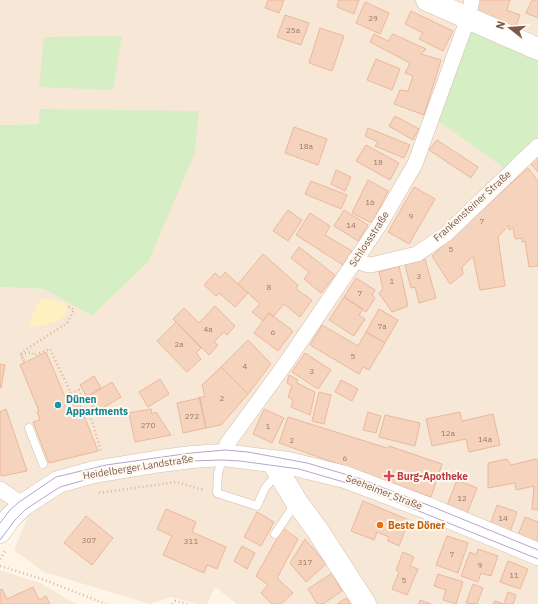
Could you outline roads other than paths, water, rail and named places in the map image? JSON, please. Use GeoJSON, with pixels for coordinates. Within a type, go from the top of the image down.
{"type":"FeatureCollection","features":[{"type":"Feature","properties":{"kind":"street"},"geometry":{"type":"LineString","coordinates":[[427,0],[470,9],[538,49]]}},
{"type":"Feature","properties":{"kind":"street","name":"Schlossstraße"},"geometry":{"type":"LineString","coordinates":[[223,455],[227,444],[282,369],[380,224],[415,164],[470,9]]}},
{"type":"Feature","properties":{"kind":"street","name":"Frankensteiner Straße"},"geometry":{"type":"LineString","coordinates":[[355,260],[371,265],[417,254],[446,234],[538,146]]}},
{"type":"Feature","properties":{"kind":"street","name":"Seeheimer Straße"},"geometry":{"type":"LineString","coordinates":[[223,455],[275,466],[304,466],[345,477],[427,508],[538,554]]}},
{"type":"Feature","properties":{"kind":"street","name":"Heidelberger Landstraße"},"geometry":{"type":"LineString","coordinates":[[0,532],[10,518],[23,505],[58,482],[108,470],[192,457],[223,455]]}},
{"type":"Feature","properties":{"kind":"street"},"geometry":{"type":"LineString","coordinates":[[275,466],[296,501],[318,531],[365,604]]}},
{"type":"Feature","properties":{"kind":"street"},"geometry":{"type":"LineString","coordinates":[[0,489],[23,505]]}},
{"type":"Feature","properties":{"kind":"lane"},"geometry":{"type":"LineString","coordinates":[[29,428],[43,464]]}},
{"type":"Feature","properties":{"kind":"lane"},"geometry":{"type":"LineString","coordinates":[[223,455],[218,473],[217,493],[257,506],[275,466]]}},
{"type":"Feature","properties":{"kind":"lane"},"geometry":{"type":"LineString","coordinates":[[275,534],[296,501]]}},
{"type":"Feature","properties":{"kind":"tram line"},"geometry":{"type":"LineString","coordinates":[[0,523],[10,510],[19,502],[56,477],[106,465],[191,453],[225,450],[248,452],[307,463],[358,478],[538,550]]}},
{"type":"Feature","properties":{"kind":"tram line"},"geometry":{"type":"LineString","coordinates":[[0,540],[15,520],[26,509],[60,487],[96,477],[157,466],[192,461],[222,460],[299,469],[354,485],[538,559]]}},
{"type":"Feature","properties":{"kind":"place","name":"Dünen Appartments"},"geometry":{"type":"Point","coordinates":[58,405]}},
{"type":"Feature","properties":{"kind":"place","name":"Burg-Apotheke"},"geometry":{"type":"Point","coordinates":[389,476]}},
{"type":"Feature","properties":{"kind":"place","name":"Beste Döner"},"geometry":{"type":"Point","coordinates":[380,525]}}]}
